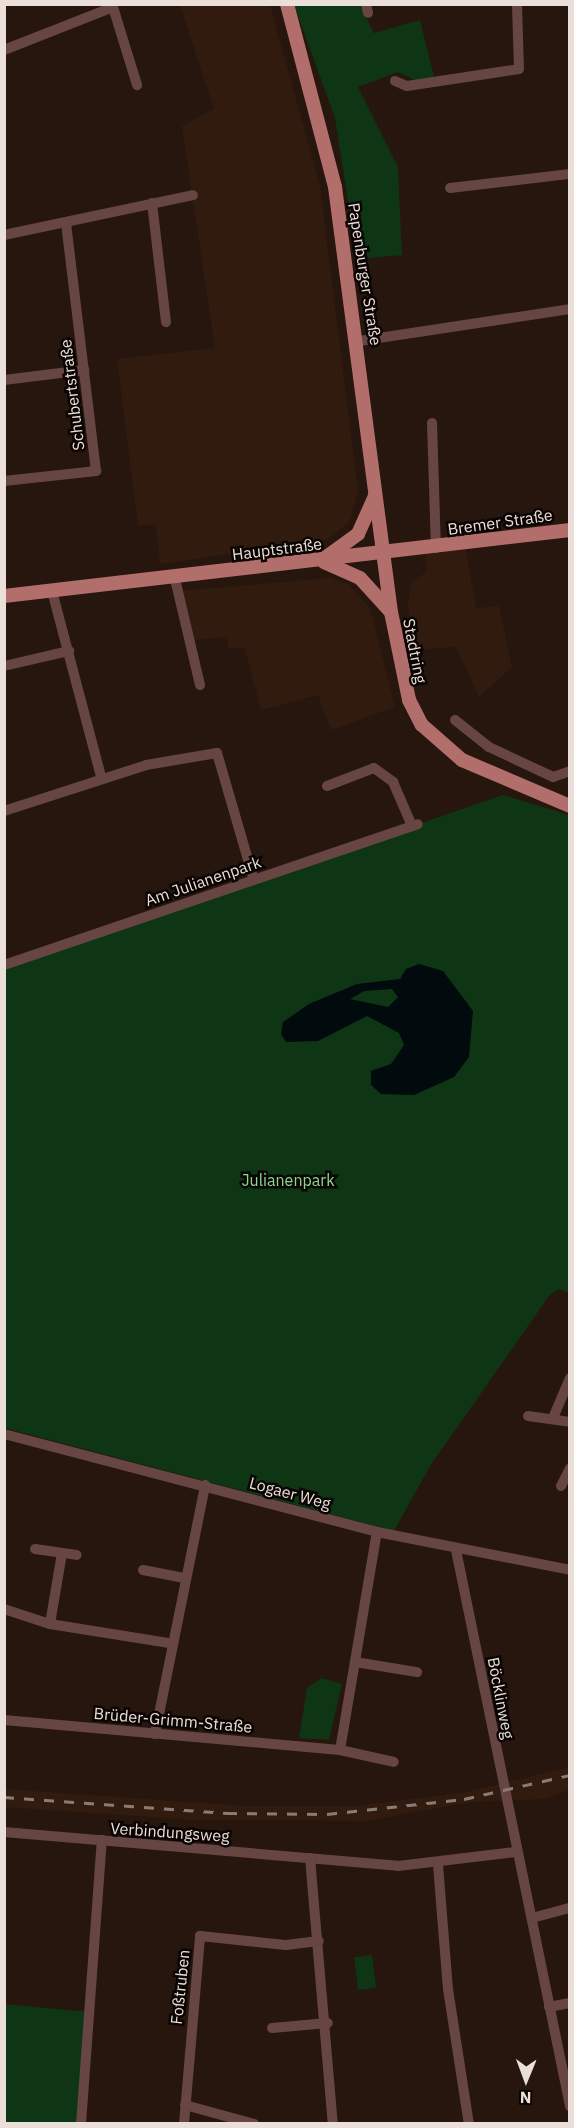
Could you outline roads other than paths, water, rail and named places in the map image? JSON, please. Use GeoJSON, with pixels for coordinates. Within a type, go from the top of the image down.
{"type":"FeatureCollection","features":[{"type":"Feature","properties":{"kind":"main road","name":"Papenburger Straße"},"geometry":{"type":"LineString","coordinates":[[287,4],[331,168],[359,341],[384,554]]}},
{"type":"Feature","properties":{"kind":"main road"},"geometry":{"type":"LineString","coordinates":[[319,560],[358,534],[376,494]]}},
{"type":"Feature","properties":{"kind":"main road","name":"Bremer Straße"},"geometry":{"type":"LineString","coordinates":[[384,554],[570,530]]}},
{"type":"Feature","properties":{"kind":"main road","name":"Hauptstraße"},"geometry":{"type":"LineString","coordinates":[[4,596],[175,579],[384,554]]}},
{"type":"Feature","properties":{"kind":"main road","name":"Stadtring"},"geometry":{"type":"LineString","coordinates":[[384,554],[403,682],[422,725],[462,760],[570,806]]}},
{"type":"Feature","properties":{"kind":"main road"},"geometry":{"type":"LineString","coordinates":[[319,560],[360,578],[391,612]]}},
{"type":"Feature","properties":{"kind":"street"},"geometry":{"type":"LineString","coordinates":[[395,81],[407,86],[519,69],[517,4]]}},
{"type":"Feature","properties":{"kind":"street"},"geometry":{"type":"LineString","coordinates":[[4,50],[113,6],[137,85]]}},
{"type":"Feature","properties":{"kind":"street"},"geometry":{"type":"LineString","coordinates":[[450,188],[570,174]]}},
{"type":"Feature","properties":{"kind":"street"},"geometry":{"type":"LineString","coordinates":[[6,231],[66,223],[193,195]]}},
{"type":"Feature","properties":{"kind":"street"},"geometry":{"type":"LineString","coordinates":[[152,203],[166,322]]}},
{"type":"Feature","properties":{"kind":"street","name":"Schubertstraße"},"geometry":{"type":"LineString","coordinates":[[4,482],[96,471],[66,223]]}},
{"type":"Feature","properties":{"kind":"street"},"geometry":{"type":"LineString","coordinates":[[359,341],[570,309]]}},
{"type":"Feature","properties":{"kind":"street"},"geometry":{"type":"LineString","coordinates":[[4,380],[84,370]]}},
{"type":"Feature","properties":{"kind":"street","name":"Bremer Straße"},"geometry":{"type":"LineString","coordinates":[[432,423],[436,548]]}},
{"type":"Feature","properties":{"kind":"street"},"geometry":{"type":"LineString","coordinates":[[175,579],[200,685]]}},
{"type":"Feature","properties":{"kind":"street"},"geometry":{"type":"LineString","coordinates":[[52,591],[101,777]]}},
{"type":"Feature","properties":{"kind":"street"},"geometry":{"type":"LineString","coordinates":[[4,666],[69,651]]}},
{"type":"Feature","properties":{"kind":"street"},"geometry":{"type":"LineString","coordinates":[[455,720],[489,747],[553,777],[570,771]]}},
{"type":"Feature","properties":{"kind":"street"},"geometry":{"type":"LineString","coordinates":[[4,812],[101,777],[218,753],[254,880]]}},
{"type":"Feature","properties":{"kind":"street","name":"Am Julianenpark"},"geometry":{"type":"LineString","coordinates":[[4,965],[415,825],[393,782],[374,768],[327,786]]}},
{"type":"Feature","properties":{"kind":"street"},"geometry":{"type":"LineString","coordinates":[[553,1418],[570,1378]]}},
{"type":"Feature","properties":{"kind":"street"},"geometry":{"type":"LineString","coordinates":[[528,1416],[570,1422]]}},
{"type":"Feature","properties":{"kind":"street","name":"Logaer Weg"},"geometry":{"type":"LineString","coordinates":[[4,1434],[377,1532],[456,1550],[570,1570]]}},
{"type":"Feature","properties":{"kind":"street"},"geometry":{"type":"LineString","coordinates":[[561,1486],[570,1468]]}},
{"type":"Feature","properties":{"kind":"street"},"geometry":{"type":"LineString","coordinates":[[155,1734],[169,1643],[205,1485]]}},
{"type":"Feature","properties":{"kind":"street"},"geometry":{"type":"LineString","coordinates":[[340,1750],[377,1532]]}},
{"type":"Feature","properties":{"kind":"street"},"geometry":{"type":"LineString","coordinates":[[35,1549],[77,1556]]}},
{"type":"Feature","properties":{"kind":"street","name":"Böcklinweg"},"geometry":{"type":"LineString","coordinates":[[456,1550],[516,1852],[532,1918],[570,2106]]}},
{"type":"Feature","properties":{"kind":"street"},"geometry":{"type":"LineString","coordinates":[[50,1624],[62,1553]]}},
{"type":"Feature","properties":{"kind":"street"},"geometry":{"type":"LineString","coordinates":[[143,1570],[184,1578]]}},
{"type":"Feature","properties":{"kind":"street"},"geometry":{"type":"LineString","coordinates":[[4,1609],[50,1624],[169,1643]]}},
{"type":"Feature","properties":{"kind":"street"},"geometry":{"type":"LineString","coordinates":[[355,1662],[417,1672]]}},
{"type":"Feature","properties":{"kind":"street","name":"Brüder-Grimm-Straße"},"geometry":{"type":"LineString","coordinates":[[4,1720],[340,1750],[394,1762]]}},
{"type":"Feature","properties":{"kind":"street"},"geometry":{"type":"LineString","coordinates":[[4,1832],[102,1840]]}},
{"type":"Feature","properties":{"kind":"street","name":"Verbindungsweg"},"geometry":{"type":"LineString","coordinates":[[81,2124],[102,1840],[310,1858],[438,1865],[516,1852]]}},
{"type":"Feature","properties":{"kind":"street"},"geometry":{"type":"LineString","coordinates":[[310,1858],[328,2023],[333,2124]]}},
{"type":"Feature","properties":{"kind":"street"},"geometry":{"type":"LineString","coordinates":[[438,1865],[448,1989],[469,2124]]}},
{"type":"Feature","properties":{"kind":"street"},"geometry":{"type":"LineString","coordinates":[[532,1918],[570,1908]]}},
{"type":"Feature","properties":{"kind":"street","name":"Foßtruben"},"geometry":{"type":"LineString","coordinates":[[184,2124],[200,1936],[286,1945],[319,1941]]}},
{"type":"Feature","properties":{"kind":"street"},"geometry":{"type":"LineString","coordinates":[[549,2007],[570,2003]]}},
{"type":"Feature","properties":{"kind":"street"},"geometry":{"type":"LineString","coordinates":[[272,2028],[328,2023]]}},
{"type":"Feature","properties":{"kind":"street"},"geometry":{"type":"LineString","coordinates":[[185,2105],[254,2124]]}},
{"type":"Feature","properties":{"kind":"railway"},"geometry":{"type":"LineString","coordinates":[[4,1797],[227,1813],[327,1814],[464,1799],[570,1775]]}},
{"type":"Feature","properties":{"kind":"park label","name":"Julianenpark"},"geometry":{"type":"Point","coordinates":[288,1180]}}]}
